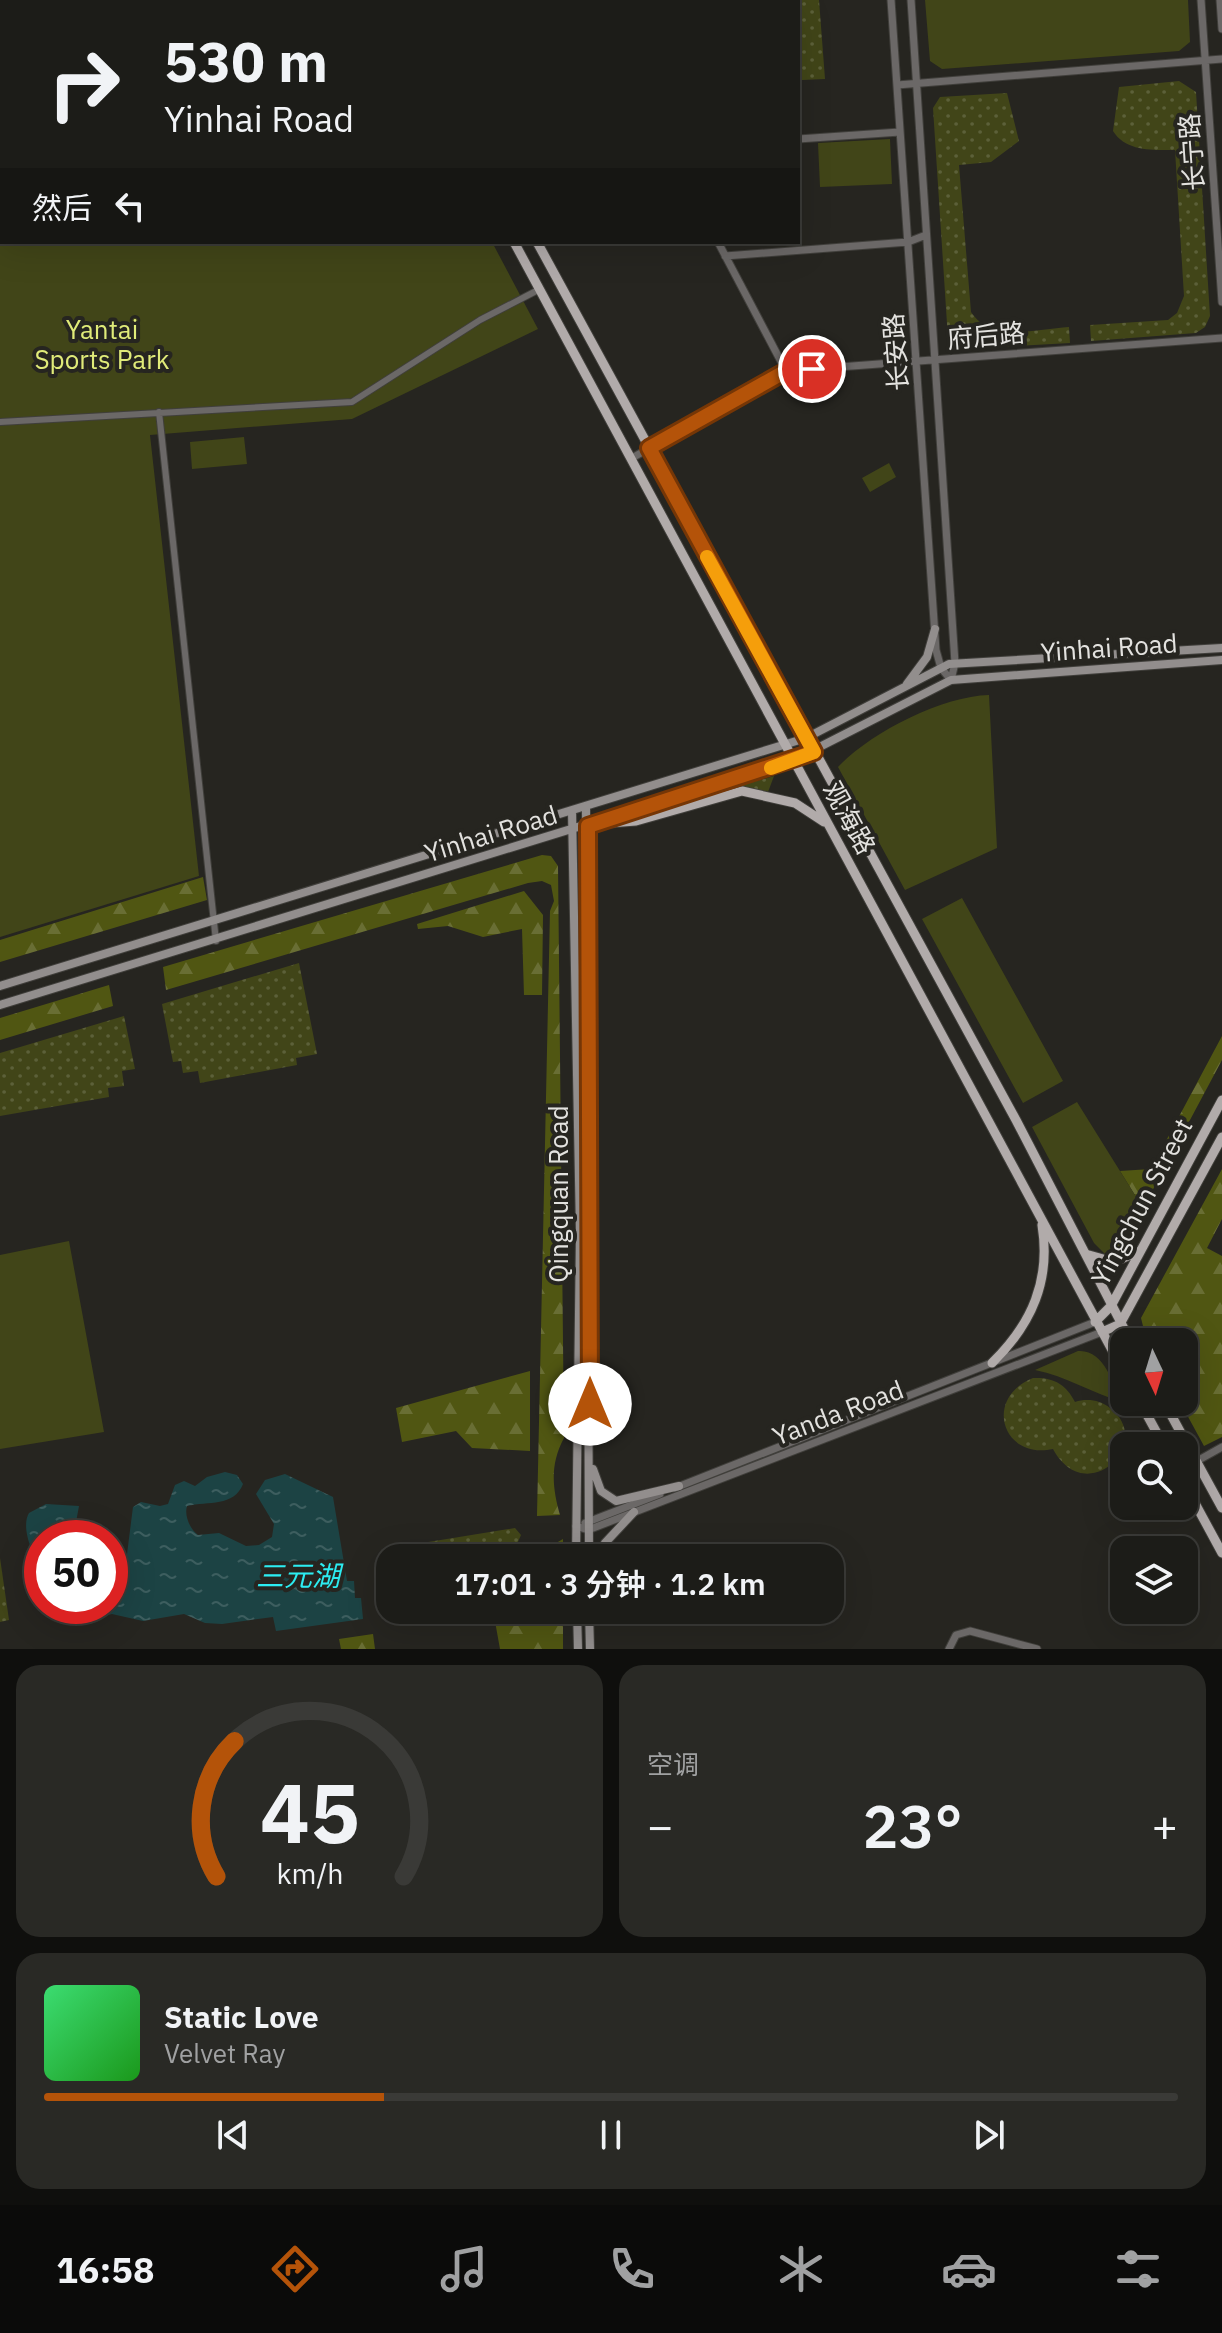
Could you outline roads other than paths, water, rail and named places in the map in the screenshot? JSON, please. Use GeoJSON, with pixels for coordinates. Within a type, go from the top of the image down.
{"type":"FeatureCollection","features":[{"type":"Feature","properties":{"kind":"main road","name":"观海路"},"geometry":{"type":"LineString","coordinates":[[515,244],[1110,1347]]}},
{"type":"Feature","properties":{"kind":"main road","name":"观海路"},"geometry":{"type":"LineString","coordinates":[[538,244],[1087,1253],[1122,1328]]}},
{"type":"Feature","properties":{"kind":"main road"},"geometry":{"type":"LineString","coordinates":[[905,687],[927,657],[935,629]]}},
{"type":"Feature","properties":{"kind":"main road"},"geometry":{"type":"LineString","coordinates":[[1199,649],[1222,640]]}},
{"type":"Feature","properties":{"kind":"main road","name":"Yinhai Road"},"geometry":{"type":"LineString","coordinates":[[0,986],[806,738],[955,663],[1222,648]]}},
{"type":"Feature","properties":{"kind":"main road","name":"Yinhai Road"},"geometry":{"type":"LineString","coordinates":[[0,1005],[216,941],[792,761],[951,680],[1222,660]]}},
{"type":"Feature","properties":{"kind":"main road"},"geometry":{"type":"LineString","coordinates":[[592,825],[636,821],[742,791],[805,807],[832,831]]}},
{"type":"Feature","properties":{"kind":"main road","name":"Qingquan Road"},"geometry":{"type":"LineString","coordinates":[[586,806],[592,825],[589,1544]]}},
{"type":"Feature","properties":{"kind":"main road","name":"Qingquan Road"},"geometry":{"type":"LineString","coordinates":[[572,811],[580,1247],[580,1445],[576,1544]]}},
{"type":"Feature","properties":{"kind":"main road","name":"Yingchun Street"},"geometry":{"type":"LineString","coordinates":[[1095,1322],[1111,1306],[1222,1100]]}},
{"type":"Feature","properties":{"kind":"main road","name":"Yingchun Street"},"geometry":{"type":"LineString","coordinates":[[1102,1332],[1120,1324],[1222,1137]]}},
{"type":"Feature","properties":{"kind":"main road"},"geometry":{"type":"LineString","coordinates":[[992,1363],[1024,1326],[1042,1285],[1046,1266],[1041,1218]]}},
{"type":"Feature","properties":{"kind":"main road"},"geometry":{"type":"LineString","coordinates":[[1087,1253],[1093,1259],[1114,1262],[1140,1250]]}},
{"type":"Feature","properties":{"kind":"main road"},"geometry":{"type":"LineString","coordinates":[[590,1460],[601,1491],[616,1501],[658,1488],[679,1486]]}},
{"type":"Feature","properties":{"kind":"main road"},"geometry":{"type":"LineString","coordinates":[[1198,1463],[1222,1508]]}},
{"type":"Feature","properties":{"kind":"main road"},"geometry":{"type":"LineString","coordinates":[[1198,1509],[1222,1553]]}},
{"type":"Feature","properties":{"kind":"main road"},"geometry":{"type":"LineString","coordinates":[[605,1544],[634,1512]]}},
{"type":"Feature","properties":{"kind":"main road"},"geometry":{"type":"LineString","coordinates":[[577,1624],[578,1649]]}},
{"type":"Feature","properties":{"kind":"main road"},"geometry":{"type":"LineString","coordinates":[[589,1624],[590,1649]]}},
{"type":"Feature","properties":{"kind":"street","name":"长安路"},"geometry":{"type":"LineString","coordinates":[[891,0],[934,616],[941,668]]}},
{"type":"Feature","properties":{"kind":"street"},"geometry":{"type":"LineString","coordinates":[[911,0],[955,663],[951,680]]}},
{"type":"Feature","properties":{"kind":"street","name":"长宁路"},"geometry":{"type":"LineString","coordinates":[[1201,0],[1219,205],[1222,302]]}},
{"type":"Feature","properties":{"kind":"street"},"geometry":{"type":"LineString","coordinates":[[1220,0],[1222,29]]}},
{"type":"Feature","properties":{"kind":"street"},"geometry":{"type":"LineString","coordinates":[[897,85],[1222,59]]}},
{"type":"Feature","properties":{"kind":"street"},"geometry":{"type":"LineString","coordinates":[[800,139],[900,132]]}},
{"type":"Feature","properties":{"kind":"street"},"geometry":{"type":"LineString","coordinates":[[725,256],[908,242],[926,235]]}},
{"type":"Feature","properties":{"kind":"street"},"geometry":{"type":"LineString","coordinates":[[719,244],[786,371]]}},
{"type":"Feature","properties":{"kind":"street"},"geometry":{"type":"LineString","coordinates":[[0,422],[352,402],[480,320],[540,289]]}},
{"type":"Feature","properties":{"kind":"street","name":"府后路"},"geometry":{"type":"LineString","coordinates":[[632,458],[786,371],[1222,338]]}},
{"type":"Feature","properties":{"kind":"street"},"geometry":{"type":"LineString","coordinates":[[159,412],[216,941]]}},
{"type":"Feature","properties":{"kind":"street"},"geometry":{"type":"LineString","coordinates":[[934,616],[951,614]]}},
{"type":"Feature","properties":{"kind":"street"},"geometry":{"type":"LineString","coordinates":[[941,668],[951,680]]}},
{"type":"Feature","properties":{"kind":"street","name":"Yanda Road"},"geometry":{"type":"LineString","coordinates":[[588,1526],[679,1486],[1095,1322]]}},
{"type":"Feature","properties":{"kind":"street","name":"Yanda Road"},"geometry":{"type":"LineString","coordinates":[[588,1526],[634,1512],[1102,1332]]}},
{"type":"Feature","properties":{"kind":"street"},"geometry":{"type":"LineString","coordinates":[[1198,1460],[1222,1447]]}},
{"type":"Feature","properties":{"kind":"street"},"geometry":{"type":"LineString","coordinates":[[576,1526],[588,1526]]}},
{"type":"Feature","properties":{"kind":"street"},"geometry":{"type":"LineString","coordinates":[[949,1649],[956,1635],[970,1631],[1037,1649]]}},
{"type":"Feature","properties":{"kind":"water","name":"三元湖"},"geometry":{"type":"Polygon","coordinates":[[[225,1472],[237,1475],[243,1484],[227,1500],[187,1506],[190,1526],[198,1535],[219,1533],[246,1546],[259,1545],[272,1537],[274,1524],[256,1494],[265,1480],[285,1474],[333,1497],[347,1581],[354,1581],[355,1598],[361,1598],[363,1619],[276,1631],[273,1617],[222,1624],[205,1623],[184,1614],[143,1621],[128,1618],[128,1546],[133,1507],[141,1502],[160,1506],[168,1504],[175,1485],[184,1481],[195,1486],[207,1477],[225,1472]]]}},
{"type":"Feature","properties":{"kind":"water","name":"三元湖"},"geometry":{"type":"Polygon","coordinates":[[[46,1504],[79,1506],[76,1520],[27,1520],[29,1513],[46,1504]]]}},
{"type":"Feature","properties":{"kind":"park label","name":"Yantai Sports Park"},"geometry":{"type":"Point","coordinates":[102,345]}}]}
